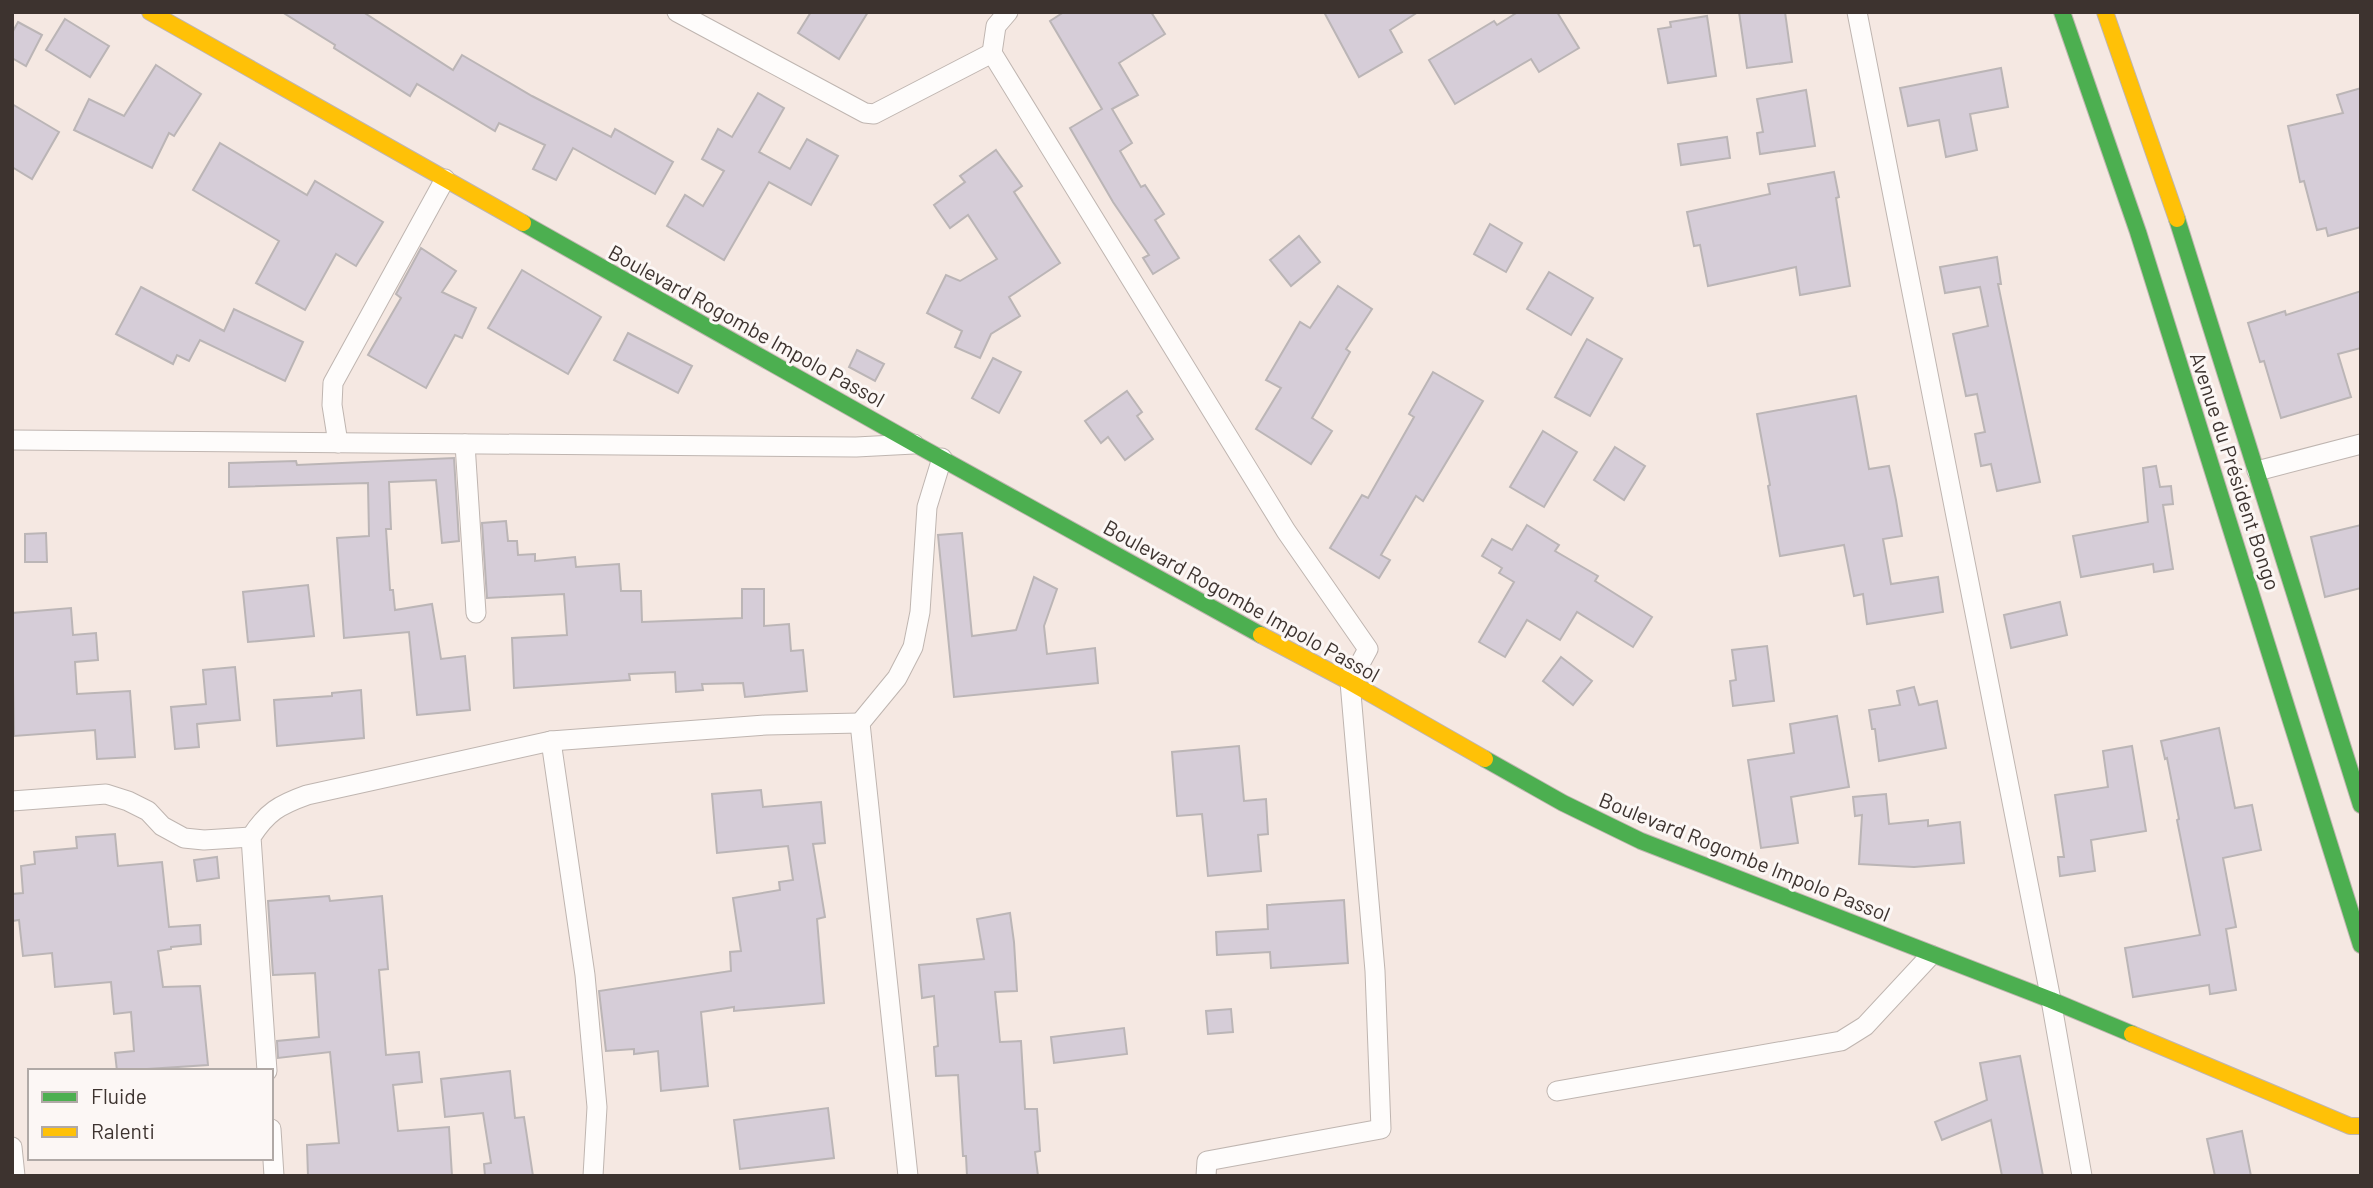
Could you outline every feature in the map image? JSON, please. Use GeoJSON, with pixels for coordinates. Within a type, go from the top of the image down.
{"type":"FeatureCollection","features":[{"type":"Feature","properties":{"kind":"street","name":"Boulevard Rogombe Impolo Passol"},"geometry":{"type":"LineString","coordinates":[[150,12],[915,444],[1350,682],[1563,803],[1642,841],[2052,1000],[2357,1128]]}},
{"type":"Feature","properties":{"kind":"street"},"geometry":{"type":"LineString","coordinates":[[677,12],[866,113],[874,114],[992,53]]}},
{"type":"Feature","properties":{"kind":"street"},"geometry":{"type":"LineString","coordinates":[[1857,12],[2052,1000],[2082,1176]]}},
{"type":"Feature","properties":{"kind":"street","name":"Avenue du Président Bongo"},"geometry":{"type":"LineString","coordinates":[[2062,12],[2138,232],[2361,945]]}},
{"type":"Feature","properties":{"kind":"street","name":"Avenue du Président Bongo"},"geometry":{"type":"LineString","coordinates":[[2105,12],[2177,218],[2361,805]]}},
{"type":"Feature","properties":{"kind":"street"},"geometry":{"type":"LineString","coordinates":[[997,17],[992,53],[1286,531],[1368,649],[1350,682],[1375,971],[1381,1129],[1208,1161],[1206,1176]]}},
{"type":"Feature","properties":{"kind":"street"},"geometry":{"type":"LineString","coordinates":[[338,443],[332,405],[333,383],[445,179]]}},
{"type":"Feature","properties":{"kind":"street"},"geometry":{"type":"LineString","coordinates":[[12,440],[842,447],[915,444]]}},
{"type":"Feature","properties":{"kind":"street"},"geometry":{"type":"LineString","coordinates":[[466,444],[476,613]]}},
{"type":"Feature","properties":{"kind":"street"},"geometry":{"type":"LineString","coordinates":[[2257,471],[2361,444]]}},
{"type":"Feature","properties":{"kind":"street"},"geometry":{"type":"LineString","coordinates":[[908,1176],[860,723],[897,678],[913,647],[920,612],[927,507],[942,458]]}},
{"type":"Feature","properties":{"kind":"street"},"geometry":{"type":"LineString","coordinates":[[267,1069],[251,837],[263,818],[284,803],[551,741],[766,725],[860,723]]}},
{"type":"Feature","properties":{"kind":"street"},"geometry":{"type":"LineString","coordinates":[[551,741],[589,1014],[597,1107],[593,1176]]}},
{"type":"Feature","properties":{"kind":"street"},"geometry":{"type":"LineString","coordinates":[[12,801],[106,794],[148,811],[162,826],[184,838],[204,840],[251,837]]}},
{"type":"Feature","properties":{"kind":"street"},"geometry":{"type":"LineString","coordinates":[[1558,1091],[1841,1041],[1865,1026],[1931,955]]}},
{"type":"Feature","properties":{"kind":"street"},"geometry":{"type":"LineString","coordinates":[[12,1147],[15,1176]]}},
{"type":"Feature","properties":{"kind":"building"},"geometry":{"type":"Polygon","coordinates":[[[282,12],[363,12],[453,70],[462,55],[532,96],[611,137],[615,129],[673,162],[655,194],[573,148],[556,180],[533,169],[545,145],[499,123],[495,131],[417,84],[410,96],[282,12]]]}},
{"type":"Feature","properties":{"kind":"building"},"geometry":{"type":"Polygon","coordinates":[[[811,12],[868,12],[839,59],[798,33],[811,12]]]}},
{"type":"Feature","properties":{"kind":"building"},"geometry":{"type":"Polygon","coordinates":[[[1064,12],[1151,12],[1165,34],[1119,63],[1138,95],[1112,109],[1132,143],[1120,151],[1141,187],[1145,185],[1164,214],[1155,220],[1179,258],[1153,274],[1143,258],[1149,255],[1113,202],[1070,128],[1102,109],[1050,21],[1064,12]]]}},
{"type":"Feature","properties":{"kind":"building"},"geometry":{"type":"Polygon","coordinates":[[[1324,12],[1418,12],[1390,30],[1402,52],[1359,77],[1324,12]]]}},
{"type":"Feature","properties":{"kind":"building"},"geometry":{"type":"Polygon","coordinates":[[[1518,12],[1557,12],[1579,48],[1539,72],[1531,59],[1455,104],[1429,60],[1494,21],[1497,25],[1518,12]]]}},
{"type":"Feature","properties":{"kind":"building"},"geometry":{"type":"Polygon","coordinates":[[[1739,12],[1785,12],[1792,62],[1747,68],[1739,12]]]}},
{"type":"Feature","properties":{"kind":"building"},"geometry":{"type":"Polygon","coordinates":[[[1707,16],[1716,76],[1668,83],[1658,29],[1671,27],[1670,22],[1707,16]]]}},
{"type":"Feature","properties":{"kind":"building"},"geometry":{"type":"Polygon","coordinates":[[[65,19],[109,46],[90,77],[46,50],[65,19]]]}},
{"type":"Feature","properties":{"kind":"building"},"geometry":{"type":"Polygon","coordinates":[[[18,22],[42,35],[26,66],[12,58],[12,33],[18,22]]]}},
{"type":"Feature","properties":{"kind":"building"},"geometry":{"type":"Polygon","coordinates":[[[156,65],[201,94],[174,136],[169,133],[152,168],[74,130],[89,99],[124,116],[156,65]]]}},
{"type":"Feature","properties":{"kind":"building"},"geometry":{"type":"Polygon","coordinates":[[[2001,68],[2008,107],[1970,114],[1977,150],[1946,157],[1939,120],[1908,126],[1900,88],[2001,68]]]}},
{"type":"Feature","properties":{"kind":"building"},"geometry":{"type":"Polygon","coordinates":[[[2361,88],[2361,227],[2328,236],[2326,228],[2317,230],[2304,181],[2300,182],[2288,126],[2343,113],[2337,95],[2361,88]]]}},
{"type":"Feature","properties":{"kind":"building"},"geometry":{"type":"Polygon","coordinates":[[[1806,90],[1815,146],[1760,154],[1757,133],[1763,132],[1757,99],[1806,90]]]}},
{"type":"Feature","properties":{"kind":"building"},"geometry":{"type":"Polygon","coordinates":[[[758,93],[784,108],[759,152],[790,169],[807,139],[838,156],[811,205],[769,182],[724,260],[667,226],[685,195],[703,206],[724,171],[702,159],[718,129],[732,137],[758,93]]]}},
{"type":"Feature","properties":{"kind":"building"},"geometry":{"type":"Polygon","coordinates":[[[12,104],[59,132],[32,179],[12,167],[12,104]]]}},
{"type":"Feature","properties":{"kind":"building"},"geometry":{"type":"Polygon","coordinates":[[[1727,137],[1730,158],[1681,165],[1678,144],[1727,137]]]}},
{"type":"Feature","properties":{"kind":"building"},"geometry":{"type":"Polygon","coordinates":[[[220,143],[307,195],[315,181],[383,222],[356,266],[336,254],[305,310],[256,283],[279,241],[193,190],[220,143]]]}},
{"type":"Feature","properties":{"kind":"building"},"geometry":{"type":"Polygon","coordinates":[[[996,150],[1022,186],[1014,192],[1060,263],[1009,297],[1020,316],[991,334],[980,358],[955,347],[962,331],[927,313],[946,275],[960,281],[997,259],[968,215],[950,228],[934,205],[965,182],[960,176],[996,150]]]}},
{"type":"Feature","properties":{"kind":"building"},"geometry":{"type":"Polygon","coordinates":[[[1834,172],[1850,286],[1800,295],[1796,267],[1708,286],[1700,245],[1694,246],[1687,212],[1770,194],[1768,184],[1834,172]]]}},
{"type":"Feature","properties":{"kind":"building"},"geometry":{"type":"Polygon","coordinates":[[[1490,224],[1522,243],[1506,272],[1474,254],[1490,224]]]}},
{"type":"Feature","properties":{"kind":"building"},"geometry":{"type":"Polygon","coordinates":[[[1299,236],[1320,262],[1291,286],[1270,260],[1299,236]]]}},
{"type":"Feature","properties":{"kind":"building"},"geometry":{"type":"Polygon","coordinates":[[[421,248],[456,271],[442,292],[476,308],[462,338],[455,335],[426,388],[368,355],[401,298],[396,294],[421,248]]]}},
{"type":"Feature","properties":{"kind":"building"},"geometry":{"type":"Polygon","coordinates":[[[1997,257],[2001,284],[1998,284],[2040,482],[1997,491],[1991,464],[1981,466],[1975,434],[1985,432],[1977,394],[1966,396],[1953,334],[1988,326],[1980,287],[1945,293],[1940,267],[1997,257]]]}},
{"type":"Feature","properties":{"kind":"building"},"geometry":{"type":"Polygon","coordinates":[[[522,270],[601,317],[568,374],[488,328],[522,270]]]}},
{"type":"Feature","properties":{"kind":"building"},"geometry":{"type":"Polygon","coordinates":[[[1549,272],[1593,298],[1571,335],[1527,309],[1549,272]]]}},
{"type":"Feature","properties":{"kind":"building"},"geometry":{"type":"Polygon","coordinates":[[[1338,286],[1372,309],[1346,349],[1350,352],[1312,418],[1332,431],[1311,464],[1256,429],[1281,388],[1266,380],[1300,322],[1310,328],[1338,286]]]}},
{"type":"Feature","properties":{"kind":"building"},"geometry":{"type":"Polygon","coordinates":[[[141,287],[224,331],[234,309],[303,342],[285,381],[200,340],[189,361],[177,355],[173,364],[116,334],[141,287]]]}},
{"type":"Feature","properties":{"kind":"building"},"geometry":{"type":"Polygon","coordinates":[[[2361,291],[2361,348],[2338,354],[2351,397],[2281,418],[2264,361],[2260,362],[2248,323],[2285,311],[2286,315],[2361,291]]]}},
{"type":"Feature","properties":{"kind":"building"},"geometry":{"type":"Polygon","coordinates":[[[628,333],[692,366],[678,393],[614,360],[628,333]]]}},
{"type":"Feature","properties":{"kind":"building"},"geometry":{"type":"Polygon","coordinates":[[[1587,339],[1622,359],[1590,416],[1555,397],[1587,339]]]}},
{"type":"Feature","properties":{"kind":"building"},"geometry":{"type":"Polygon","coordinates":[[[857,350],[884,364],[875,381],[849,367],[857,350]]]}},
{"type":"Feature","properties":{"kind":"building"},"geometry":{"type":"Polygon","coordinates":[[[993,358],[1021,372],[999,413],[972,398],[993,358]]]}},
{"type":"Feature","properties":{"kind":"building"},"geometry":{"type":"Polygon","coordinates":[[[1433,372],[1483,401],[1423,501],[1416,496],[1381,555],[1390,560],[1379,578],[1330,548],[1362,495],[1368,498],[1414,417],[1409,414],[1433,372]]]}},
{"type":"Feature","properties":{"kind":"building"},"geometry":{"type":"Polygon","coordinates":[[[1127,391],[1142,412],[1137,416],[1153,439],[1125,460],[1108,437],[1101,443],[1085,421],[1127,391]]]}},
{"type":"Feature","properties":{"kind":"building"},"geometry":{"type":"Polygon","coordinates":[[[1856,396],[1869,469],[1889,466],[1896,500],[1902,536],[1883,539],[1891,584],[1938,577],[1943,612],[1867,624],[1863,594],[1854,596],[1844,545],[1780,556],[1757,414],[1856,396]]]}},
{"type":"Feature","properties":{"kind":"building"},"geometry":{"type":"Polygon","coordinates":[[[1543,431],[1577,452],[1544,507],[1510,487],[1543,431]]]}},
{"type":"Feature","properties":{"kind":"building"},"geometry":{"type":"Polygon","coordinates":[[[1615,447],[1645,466],[1624,500],[1594,480],[1615,447]]]}},
{"type":"Feature","properties":{"kind":"building"},"geometry":{"type":"Polygon","coordinates":[[[454,458],[459,541],[442,543],[436,480],[389,482],[391,529],[386,529],[390,590],[393,590],[395,610],[432,604],[441,659],[465,656],[470,710],[417,715],[409,632],[344,638],[337,538],[369,536],[368,483],[229,487],[229,463],[296,461],[297,465],[454,458]]]}},
{"type":"Feature","properties":{"kind":"building"},"geometry":{"type":"Polygon","coordinates":[[[2156,466],[2160,487],[2171,486],[2173,504],[2163,505],[2173,569],[2154,572],[2153,564],[2081,577],[2073,536],[2148,522],[2143,468],[2156,466]]]}},
{"type":"Feature","properties":{"kind":"building"},"geometry":{"type":"Polygon","coordinates":[[[506,521],[508,541],[517,541],[518,555],[535,554],[535,561],[575,557],[576,567],[619,564],[621,591],[641,591],[642,622],[742,618],[742,589],[764,589],[764,626],[789,624],[791,651],[803,650],[807,691],[745,697],[743,683],[702,684],[703,690],[676,692],[675,672],[629,674],[630,680],[514,688],[512,638],[567,635],[564,594],[487,598],[482,523],[506,521]]]}},
{"type":"Feature","properties":{"kind":"building"},"geometry":{"type":"Polygon","coordinates":[[[1527,525],[1559,545],[1555,551],[1598,576],[1595,581],[1652,617],[1633,647],[1577,612],[1560,640],[1527,620],[1505,657],[1479,642],[1514,582],[1499,573],[1502,568],[1482,556],[1492,539],[1512,550],[1527,525]]]}},
{"type":"Feature","properties":{"kind":"building"},"geometry":{"type":"Polygon","coordinates":[[[2361,525],[2361,588],[2325,597],[2311,537],[2361,525]]]}},
{"type":"Feature","properties":{"kind":"building"},"geometry":{"type":"Polygon","coordinates":[[[46,533],[47,562],[25,562],[25,534],[46,533]]]}},
{"type":"Feature","properties":{"kind":"building"},"geometry":{"type":"Polygon","coordinates":[[[962,533],[972,636],[1016,630],[1034,577],[1057,589],[1044,626],[1047,654],[1095,648],[1098,683],[954,697],[938,535],[962,533]]]}},
{"type":"Feature","properties":{"kind":"building"},"geometry":{"type":"Polygon","coordinates":[[[308,585],[314,636],[248,642],[243,592],[308,585]]]}},
{"type":"Feature","properties":{"kind":"building"},"geometry":{"type":"Polygon","coordinates":[[[2060,602],[2067,635],[2011,648],[2004,615],[2060,602]]]}},
{"type":"Feature","properties":{"kind":"building"},"geometry":{"type":"Polygon","coordinates":[[[71,608],[73,635],[96,633],[98,660],[75,662],[77,694],[130,691],[135,757],[97,759],[95,730],[14,736],[12,613],[71,608]]]}},
{"type":"Feature","properties":{"kind":"building"},"geometry":{"type":"Polygon","coordinates":[[[1767,646],[1774,701],[1733,706],[1730,681],[1736,680],[1732,650],[1767,646]]]}},
{"type":"Feature","properties":{"kind":"building"},"geometry":{"type":"Polygon","coordinates":[[[1561,657],[1592,681],[1573,705],[1543,681],[1561,657]]]}},
{"type":"Feature","properties":{"kind":"building"},"geometry":{"type":"Polygon","coordinates":[[[235,667],[240,720],[197,724],[199,747],[175,749],[171,707],[206,704],[203,670],[235,667]]]}},
{"type":"Feature","properties":{"kind":"building"},"geometry":{"type":"Polygon","coordinates":[[[1914,687],[1919,705],[1937,701],[1946,748],[1879,761],[1875,729],[1872,729],[1869,710],[1900,705],[1897,691],[1914,687]]]}},
{"type":"Feature","properties":{"kind":"building"},"geometry":{"type":"Polygon","coordinates":[[[361,690],[364,738],[277,746],[274,700],[332,696],[332,693],[361,690]]]}},
{"type":"Feature","properties":{"kind":"building"},"geometry":{"type":"Polygon","coordinates":[[[1837,716],[1849,787],[1791,797],[1798,843],[1761,848],[1748,760],[1794,753],[1790,724],[1837,716]]]}},
{"type":"Feature","properties":{"kind":"building"},"geometry":{"type":"Polygon","coordinates":[[[2219,728],[2235,808],[2252,805],[2261,850],[2223,858],[2236,927],[2226,929],[2236,990],[2210,994],[2209,985],[2133,997],[2125,948],[2200,935],[2167,758],[2165,759],[2161,741],[2219,728]]]}},
{"type":"Feature","properties":{"kind":"building"},"geometry":{"type":"Polygon","coordinates":[[[1239,746],[1244,801],[1266,799],[1268,834],[1258,835],[1261,871],[1208,876],[1202,814],[1177,816],[1172,752],[1239,746]]]}},
{"type":"Feature","properties":{"kind":"building"},"geometry":{"type":"Polygon","coordinates":[[[2132,746],[2146,831],[2091,840],[2095,871],[2060,876],[2058,857],[2064,857],[2055,795],[2108,787],[2103,751],[2132,746]]]}},
{"type":"Feature","properties":{"kind":"building"},"geometry":{"type":"Polygon","coordinates":[[[761,790],[763,807],[821,802],[825,843],[813,844],[825,917],[817,919],[824,1003],[734,1011],[734,1007],[701,1012],[708,1086],[661,1091],[658,1051],[634,1054],[634,1049],[606,1051],[599,991],[731,971],[730,952],[741,951],[733,898],[780,890],[779,882],[793,880],[788,846],[717,853],[712,794],[761,790]]]}},
{"type":"Feature","properties":{"kind":"building"},"geometry":{"type":"Polygon","coordinates":[[[1886,794],[1889,824],[1928,820],[1928,826],[1960,822],[1964,863],[1914,867],[1859,864],[1862,815],[1855,816],[1853,797],[1886,794]]]}},
{"type":"Feature","properties":{"kind":"building"},"geometry":{"type":"Polygon","coordinates":[[[115,834],[118,866],[162,862],[169,927],[200,925],[201,944],[158,951],[163,987],[200,986],[208,1065],[117,1069],[115,1053],[134,1051],[131,1012],[114,1014],[111,982],[55,987],[52,953],[23,956],[19,920],[12,921],[12,894],[23,893],[21,866],[35,864],[34,852],[77,848],[76,837],[115,834]]]}},
{"type":"Feature","properties":{"kind":"building"},"geometry":{"type":"Polygon","coordinates":[[[217,857],[219,878],[197,881],[194,860],[217,857]]]}},
{"type":"Feature","properties":{"kind":"building"},"geometry":{"type":"Polygon","coordinates":[[[329,896],[330,901],[382,896],[388,969],[379,970],[386,1055],[419,1052],[422,1082],[393,1085],[398,1131],[449,1127],[452,1176],[308,1176],[307,1145],[339,1143],[330,1052],[278,1058],[277,1041],[319,1037],[315,973],[273,975],[268,901],[329,896]]]}},
{"type":"Feature","properties":{"kind":"building"},"geometry":{"type":"Polygon","coordinates":[[[1344,900],[1348,963],[1271,968],[1270,952],[1217,955],[1216,932],[1268,929],[1267,905],[1344,900]]]}},
{"type":"Feature","properties":{"kind":"building"},"geometry":{"type":"Polygon","coordinates":[[[1010,913],[1017,991],[995,992],[1000,1042],[1021,1041],[1025,1109],[1037,1109],[1040,1151],[1035,1152],[1038,1176],[967,1176],[966,1156],[963,1156],[958,1075],[936,1076],[934,1047],[938,1046],[934,996],[922,998],[919,965],[984,959],[977,919],[1010,913]]]}},
{"type":"Feature","properties":{"kind":"building"},"geometry":{"type":"Polygon","coordinates":[[[1231,1009],[1233,1032],[1208,1034],[1206,1011],[1231,1009]]]}},
{"type":"Feature","properties":{"kind":"building"},"geometry":{"type":"Polygon","coordinates":[[[1124,1028],[1127,1054],[1054,1063],[1051,1037],[1124,1028]]]}},
{"type":"Feature","properties":{"kind":"building"},"geometry":{"type":"Polygon","coordinates":[[[2020,1056],[2043,1176],[2002,1176],[1991,1120],[1942,1140],[1935,1122],[1987,1100],[1980,1063],[2020,1056]]]}},
{"type":"Feature","properties":{"kind":"building"},"geometry":{"type":"Polygon","coordinates":[[[510,1071],[515,1118],[524,1117],[533,1176],[485,1176],[484,1164],[491,1163],[483,1113],[445,1117],[441,1079],[510,1071]]]}},
{"type":"Feature","properties":{"kind":"building"},"geometry":{"type":"Polygon","coordinates":[[[828,1108],[834,1158],[740,1169],[734,1120],[828,1108]]]}},
{"type":"Feature","properties":{"kind":"building"},"geometry":{"type":"Polygon","coordinates":[[[2242,1131],[2251,1176],[2215,1176],[2207,1139],[2242,1131]]]}},
{"type":"Feature","properties":{"kind":"traffic: fast"},"geometry":{"type":"LineString","coordinates":[[2062,12],[2138,232],[2361,945]]}},
{"type":"Feature","properties":{"kind":"traffic: fast"},"geometry":{"type":"LineString","coordinates":[[2177,219],[2361,805]]}},
{"type":"Feature","properties":{"kind":"traffic: fast"},"geometry":{"type":"LineString","coordinates":[[523,223],[1261,635]]}},
{"type":"Feature","properties":{"kind":"traffic: fast"},"geometry":{"type":"LineString","coordinates":[[1485,759],[1563,803],[1641,841],[2132,1034]]}},
{"type":"Feature","properties":{"kind":"traffic: slow"},"geometry":{"type":"LineString","coordinates":[[150,12],[523,223]]}},
{"type":"Feature","properties":{"kind":"traffic: slow"},"geometry":{"type":"LineString","coordinates":[[2105,12],[2177,219]]}},
{"type":"Feature","properties":{"kind":"traffic: slow"},"geometry":{"type":"LineString","coordinates":[[1261,635],[1485,759]]}},
{"type":"Feature","properties":{"kind":"traffic: slow"},"geometry":{"type":"LineString","coordinates":[[2132,1034],[2350,1126],[2361,1126]]}}]}
